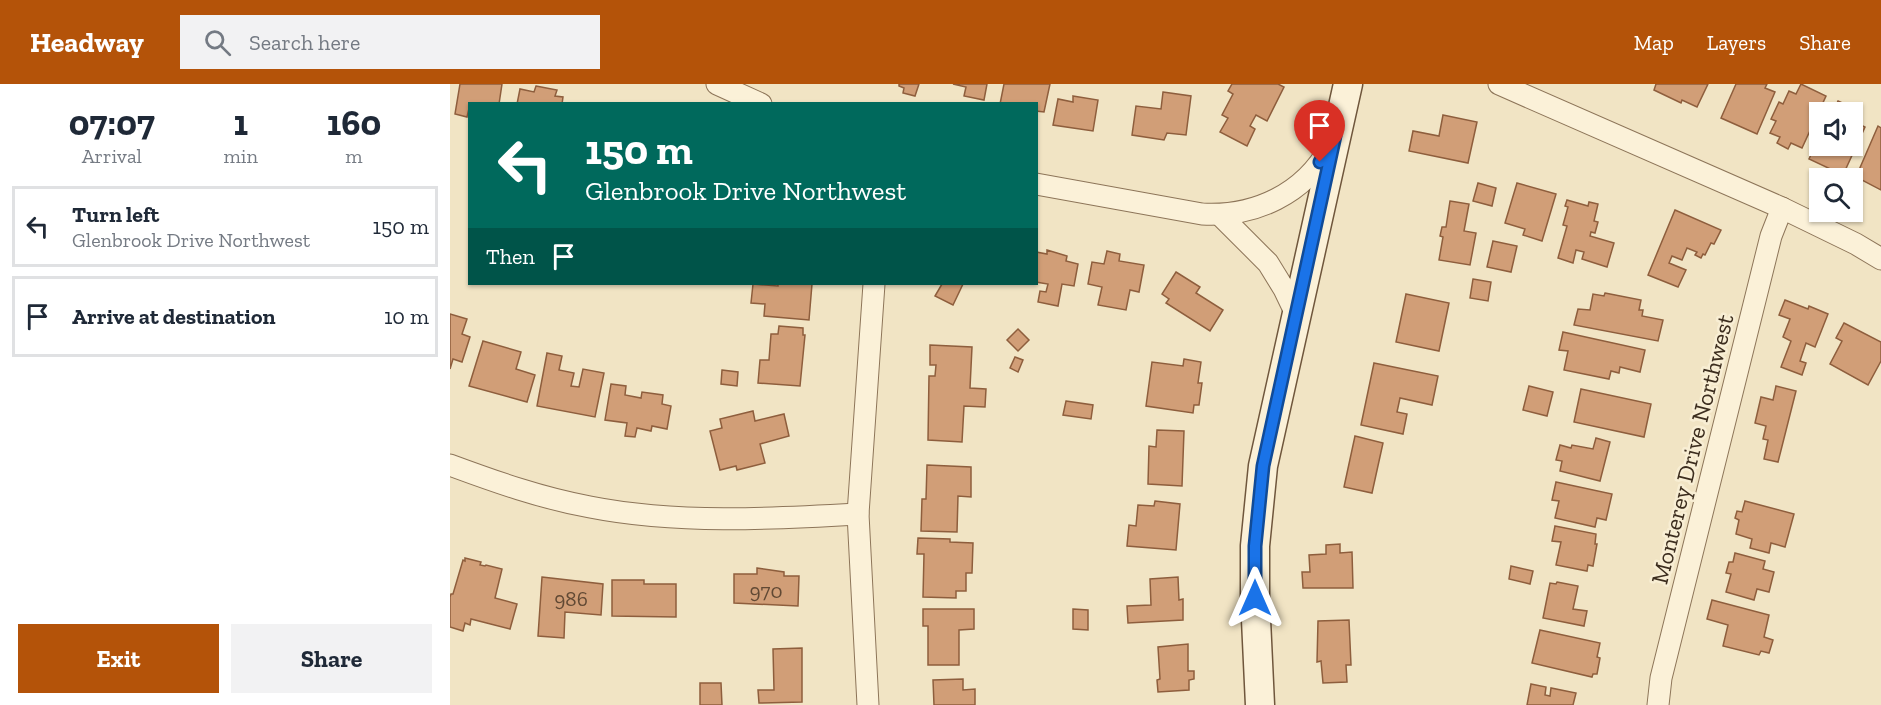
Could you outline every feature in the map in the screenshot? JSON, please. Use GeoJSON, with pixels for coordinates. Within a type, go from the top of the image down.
{"type":"FeatureCollection","features":[{"type":"Feature","properties":{"kind":"main road"},"geometry":{"type":"LineString","coordinates":[[1260,705],[1255,546],[1263,466],[1348,84]]}},
{"type":"Feature","properties":{"kind":"street"},"geometry":{"type":"LineString","coordinates":[[717,84],[757,102]]}},
{"type":"Feature","properties":{"kind":"street"},"geometry":{"type":"LineString","coordinates":[[1499,84],[1782,208],[1856,244],[1881,259]]}},
{"type":"Feature","properties":{"kind":"street"},"geometry":{"type":"LineString","coordinates":[[1038,184],[1203,214],[1220,215],[1255,210],[1287,195],[1312,174],[1335,136]]}},
{"type":"Feature","properties":{"kind":"street","name":"Monterey Drive Northwest"},"geometry":{"type":"LineString","coordinates":[[1658,705],[1661,678],[1768,247],[1782,208]]}},
{"type":"Feature","properties":{"kind":"street"},"geometry":{"type":"LineString","coordinates":[[1220,215],[1268,263],[1296,314]]}},
{"type":"Feature","properties":{"kind":"street"},"geometry":{"type":"LineString","coordinates":[[868,705],[858,514],[874,285]]}},
{"type":"Feature","properties":{"kind":"street"},"geometry":{"type":"LineString","coordinates":[[450,465],[504,485],[592,508],[661,515],[766,519],[858,514]]}},
{"type":"Feature","properties":{"kind":"building"},"geometry":{"type":"Polygon","coordinates":[[[460,84],[502,84],[499,102],[468,102],[467,117],[455,114],[460,84]]]}},
{"type":"Feature","properties":{"kind":"building"},"geometry":{"type":"Polygon","coordinates":[[[899,84],[919,84],[915,96],[903,93],[904,88],[899,84]]]}},
{"type":"Feature","properties":{"kind":"building"},"geometry":{"type":"Polygon","coordinates":[[[953,84],[987,84],[984,100],[964,96],[966,87],[953,84]]]}},
{"type":"Feature","properties":{"kind":"building"},"geometry":{"type":"Polygon","coordinates":[[[1004,84],[1050,84],[1044,112],[1038,111],[1038,102],[1000,102],[1004,84]]]}},
{"type":"Feature","properties":{"kind":"building"},"geometry":{"type":"Polygon","coordinates":[[[1232,84],[1278,84],[1284,87],[1267,121],[1256,115],[1250,126],[1255,129],[1247,146],[1220,132],[1228,118],[1222,115],[1233,94],[1228,91],[1232,84]]]}},
{"type":"Feature","properties":{"kind":"building"},"geometry":{"type":"Polygon","coordinates":[[[1656,84],[1708,84],[1697,107],[1682,100],[1681,103],[1654,90],[1656,84]]]}},
{"type":"Feature","properties":{"kind":"building"},"geometry":{"type":"Polygon","coordinates":[[[1736,84],[1767,84],[1765,88],[1775,92],[1757,134],[1721,118],[1736,84]]]}},
{"type":"Feature","properties":{"kind":"building"},"geometry":{"type":"Polygon","coordinates":[[[1801,84],[1826,96],[1823,102],[1809,102],[1809,133],[1802,148],[1791,143],[1788,149],[1777,143],[1780,137],[1770,133],[1776,121],[1771,119],[1779,102],[1783,104],[1789,91],[1796,94],[1801,84]]]}},
{"type":"Feature","properties":{"kind":"building"},"geometry":{"type":"Polygon","coordinates":[[[536,86],[557,90],[555,96],[563,97],[562,102],[517,102],[520,89],[534,92],[536,86]]]}},
{"type":"Feature","properties":{"kind":"building"},"geometry":{"type":"Polygon","coordinates":[[[1163,92],[1191,96],[1186,135],[1167,133],[1164,140],[1132,135],[1136,106],[1161,109],[1163,92]]]}},
{"type":"Feature","properties":{"kind":"building"},"geometry":{"type":"Polygon","coordinates":[[[1073,96],[1098,100],[1093,131],[1053,125],[1058,99],[1073,102],[1073,96]]]}},
{"type":"Feature","properties":{"kind":"building"},"geometry":{"type":"Polygon","coordinates":[[[1443,115],[1477,122],[1468,163],[1409,151],[1413,131],[1439,136],[1443,115]]]}},
{"type":"Feature","properties":{"kind":"building"},"geometry":{"type":"Polygon","coordinates":[[[1878,126],[1881,128],[1881,190],[1863,181],[1863,168],[1860,168],[1878,126]]]}},
{"type":"Feature","properties":{"kind":"building"},"geometry":{"type":"Polygon","coordinates":[[[1810,156],[1852,156],[1846,168],[1828,168],[1809,159],[1810,156]]]}},
{"type":"Feature","properties":{"kind":"building"},"geometry":{"type":"Polygon","coordinates":[[[1478,183],[1496,188],[1492,206],[1473,201],[1478,183]]]}},
{"type":"Feature","properties":{"kind":"building"},"geometry":{"type":"Polygon","coordinates":[[[1517,183],[1556,194],[1542,241],[1523,235],[1525,229],[1505,223],[1517,183]]]}},
{"type":"Feature","properties":{"kind":"building"},"geometry":{"type":"Polygon","coordinates":[[[1567,200],[1588,206],[1589,202],[1598,204],[1594,221],[1598,222],[1595,233],[1591,232],[1590,236],[1614,243],[1607,267],[1582,259],[1584,252],[1576,250],[1573,263],[1558,258],[1567,226],[1563,225],[1568,207],[1565,206],[1567,200]]]}},
{"type":"Feature","properties":{"kind":"building"},"geometry":{"type":"Polygon","coordinates":[[[1450,201],[1469,204],[1464,231],[1476,233],[1470,265],[1439,260],[1443,237],[1440,236],[1442,227],[1446,227],[1450,201]]]}},
{"type":"Feature","properties":{"kind":"building"},"geometry":{"type":"Polygon","coordinates":[[[1675,210],[1721,230],[1714,244],[1711,243],[1701,258],[1695,255],[1697,252],[1687,248],[1682,260],[1672,256],[1669,263],[1686,270],[1678,287],[1648,275],[1675,210]]]}},
{"type":"Feature","properties":{"kind":"building"},"geometry":{"type":"Polygon","coordinates":[[[1493,241],[1517,246],[1511,272],[1487,267],[1493,241]]]}},
{"type":"Feature","properties":{"kind":"building"},"geometry":{"type":"Polygon","coordinates":[[[1047,250],[1067,256],[1066,261],[1078,264],[1074,286],[1062,284],[1058,306],[1038,302],[1040,291],[1046,292],[1048,284],[1038,282],[1038,252],[1047,254],[1047,250]]]}},
{"type":"Feature","properties":{"kind":"building"},"geometry":{"type":"Polygon","coordinates":[[[1107,251],[1120,254],[1119,261],[1144,265],[1139,292],[1130,290],[1126,310],[1098,305],[1102,287],[1088,284],[1092,262],[1104,264],[1107,251]]]}},
{"type":"Feature","properties":{"kind":"building"},"geometry":{"type":"Polygon","coordinates":[[[1176,272],[1200,287],[1196,293],[1223,310],[1210,331],[1166,303],[1169,299],[1162,294],[1176,272]]]}},
{"type":"Feature","properties":{"kind":"building"},"geometry":{"type":"Polygon","coordinates":[[[1473,279],[1491,282],[1488,301],[1470,298],[1473,279]]]}},
{"type":"Feature","properties":{"kind":"building"},"geometry":{"type":"Polygon","coordinates":[[[753,285],[812,285],[809,320],[764,316],[765,304],[751,303],[753,285]]]}},
{"type":"Feature","properties":{"kind":"building"},"geometry":{"type":"Polygon","coordinates":[[[941,285],[963,285],[953,305],[935,296],[941,285]]]}},
{"type":"Feature","properties":{"kind":"building"},"geometry":{"type":"Polygon","coordinates":[[[1605,293],[1641,300],[1639,310],[1643,310],[1642,316],[1663,320],[1658,341],[1574,325],[1578,309],[1590,310],[1593,294],[1604,296],[1605,293]]]}},
{"type":"Feature","properties":{"kind":"building"},"geometry":{"type":"Polygon","coordinates":[[[1406,294],[1449,303],[1439,351],[1396,342],[1406,294]]]}},
{"type":"Feature","properties":{"kind":"building"},"geometry":{"type":"Polygon","coordinates":[[[1785,300],[1828,314],[1815,347],[1806,343],[1800,361],[1806,363],[1802,375],[1781,367],[1791,341],[1783,337],[1790,319],[1779,315],[1785,300]]]}},
{"type":"Feature","properties":{"kind":"building"},"geometry":{"type":"Polygon","coordinates":[[[450,314],[467,319],[462,334],[470,337],[462,362],[453,359],[450,369],[450,314]]]}},
{"type":"Feature","properties":{"kind":"building"},"geometry":{"type":"Polygon","coordinates":[[[1844,323],[1881,342],[1881,361],[1868,385],[1830,364],[1842,341],[1836,338],[1844,323]]]}},
{"type":"Feature","properties":{"kind":"building"},"geometry":{"type":"Polygon","coordinates":[[[779,326],[803,328],[803,335],[805,335],[800,386],[758,383],[760,360],[769,360],[771,334],[778,334],[779,326]]]}},
{"type":"Feature","properties":{"kind":"building"},"geometry":{"type":"Polygon","coordinates":[[[1018,329],[1029,340],[1018,351],[1007,340],[1018,329]]]}},
{"type":"Feature","properties":{"kind":"building"},"geometry":{"type":"Polygon","coordinates":[[[1563,332],[1645,350],[1640,372],[1620,367],[1619,373],[1611,371],[1609,379],[1564,370],[1568,351],[1559,350],[1563,332]]]}},
{"type":"Feature","properties":{"kind":"building"},"geometry":{"type":"Polygon","coordinates":[[[483,341],[521,352],[516,369],[535,375],[527,402],[469,386],[483,341]]]}},
{"type":"Feature","properties":{"kind":"building"},"geometry":{"type":"Polygon","coordinates":[[[930,345],[972,347],[970,388],[986,389],[985,407],[964,406],[962,442],[928,440],[929,376],[935,376],[936,365],[930,365],[930,345]]]}},
{"type":"Feature","properties":{"kind":"building"},"geometry":{"type":"Polygon","coordinates":[[[547,353],[562,356],[559,370],[574,373],[571,386],[579,387],[583,369],[604,373],[595,417],[537,406],[547,353]]]}},
{"type":"Feature","properties":{"kind":"building"},"geometry":{"type":"Polygon","coordinates":[[[1015,357],[1023,360],[1018,372],[1010,368],[1015,357]]]}},
{"type":"Feature","properties":{"kind":"building"},"geometry":{"type":"Polygon","coordinates":[[[1184,359],[1201,362],[1198,383],[1202,383],[1199,405],[1194,405],[1193,413],[1146,406],[1152,362],[1183,366],[1184,359]]]}},
{"type":"Feature","properties":{"kind":"building"},"geometry":{"type":"Polygon","coordinates":[[[1374,363],[1438,376],[1432,405],[1400,398],[1397,412],[1407,414],[1403,434],[1361,425],[1374,363]]]}},
{"type":"Feature","properties":{"kind":"building"},"geometry":{"type":"Polygon","coordinates":[[[722,370],[738,372],[737,386],[721,384],[722,370]]]}},
{"type":"Feature","properties":{"kind":"building"},"geometry":{"type":"Polygon","coordinates":[[[611,384],[626,386],[625,395],[641,398],[642,392],[663,395],[662,404],[671,406],[667,429],[652,426],[651,431],[637,428],[635,437],[625,436],[627,423],[605,420],[611,384]]]}},
{"type":"Feature","properties":{"kind":"building"},"geometry":{"type":"Polygon","coordinates":[[[1529,386],[1553,392],[1547,416],[1523,410],[1529,386]]]}},
{"type":"Feature","properties":{"kind":"building"},"geometry":{"type":"Polygon","coordinates":[[[1776,386],[1796,391],[1778,462],[1764,459],[1768,440],[1763,439],[1766,426],[1755,423],[1761,397],[1773,400],[1776,386]]]}},
{"type":"Feature","properties":{"kind":"building"},"geometry":{"type":"Polygon","coordinates":[[[1581,389],[1651,404],[1644,437],[1574,422],[1581,389]]]}},
{"type":"Feature","properties":{"kind":"building"},"geometry":{"type":"Polygon","coordinates":[[[1066,401],[1093,405],[1091,419],[1063,415],[1066,401]]]}},
{"type":"Feature","properties":{"kind":"building"},"geometry":{"type":"Polygon","coordinates":[[[753,411],[755,421],[784,414],[789,436],[760,444],[765,463],[737,470],[736,466],[720,470],[710,431],[722,428],[720,419],[753,411]]]}},
{"type":"Feature","properties":{"kind":"building"},"geometry":{"type":"Polygon","coordinates":[[[1157,430],[1184,431],[1182,486],[1148,484],[1149,446],[1156,447],[1157,430]]]}},
{"type":"Feature","properties":{"kind":"building"},"geometry":{"type":"Polygon","coordinates":[[[1355,436],[1383,443],[1372,493],[1344,487],[1355,436]]]}},
{"type":"Feature","properties":{"kind":"building"},"geometry":{"type":"Polygon","coordinates":[[[1596,438],[1610,442],[1600,481],[1560,471],[1562,461],[1556,460],[1560,445],[1593,449],[1596,438]]]}},
{"type":"Feature","properties":{"kind":"building"},"geometry":{"type":"Polygon","coordinates":[[[927,465],[971,467],[971,497],[958,496],[957,532],[921,531],[922,499],[926,499],[927,465]]]}},
{"type":"Feature","properties":{"kind":"building"},"geometry":{"type":"Polygon","coordinates":[[[1556,482],[1612,494],[1606,520],[1597,518],[1595,527],[1555,518],[1559,501],[1552,500],[1556,482]]]}},
{"type":"Feature","properties":{"kind":"building"},"geometry":{"type":"Polygon","coordinates":[[[1155,501],[1180,504],[1176,550],[1127,546],[1129,525],[1136,526],[1138,505],[1154,506],[1155,501]]]}},
{"type":"Feature","properties":{"kind":"building"},"geometry":{"type":"Polygon","coordinates":[[[1745,501],[1794,514],[1785,547],[1771,543],[1769,553],[1750,548],[1752,539],[1736,534],[1739,520],[1735,518],[1737,511],[1742,512],[1745,501]]]}},
{"type":"Feature","properties":{"kind":"building"},"geometry":{"type":"Polygon","coordinates":[[[1555,526],[1596,534],[1595,544],[1597,544],[1593,566],[1588,565],[1587,571],[1556,565],[1561,542],[1552,541],[1555,526]]]}},
{"type":"Feature","properties":{"kind":"building"},"geometry":{"type":"Polygon","coordinates":[[[918,538],[950,539],[950,542],[973,543],[972,573],[966,573],[966,591],[956,591],[956,598],[923,597],[924,554],[917,554],[918,538]]]}},
{"type":"Feature","properties":{"kind":"building"},"geometry":{"type":"Polygon","coordinates":[[[1340,544],[1340,553],[1352,552],[1353,588],[1303,588],[1302,572],[1310,572],[1309,555],[1326,554],[1326,545],[1340,544]]]}},
{"type":"Feature","properties":{"kind":"building"},"geometry":{"type":"Polygon","coordinates":[[[1735,553],[1765,561],[1763,569],[1774,572],[1769,592],[1757,589],[1754,600],[1726,592],[1731,574],[1726,573],[1729,562],[1733,562],[1735,553]]]}},
{"type":"Feature","properties":{"kind":"building"},"geometry":{"type":"Polygon","coordinates":[[[465,558],[481,562],[480,565],[502,569],[495,598],[517,604],[510,629],[471,619],[470,625],[465,623],[463,631],[450,627],[450,597],[465,558]]]}},
{"type":"Feature","properties":{"kind":"building"},"geometry":{"type":"Polygon","coordinates":[[[1511,566],[1533,571],[1530,584],[1509,579],[1511,566]]]}},
{"type":"Feature","properties":{"kind":"building"},"geometry":{"type":"Polygon","coordinates":[[[757,568],[784,572],[784,576],[799,576],[798,606],[734,603],[734,574],[757,574],[757,568]]]}},
{"type":"Feature","properties":{"kind":"building"},"geometry":{"type":"Polygon","coordinates":[[[542,577],[603,584],[601,615],[565,612],[564,638],[538,636],[542,577]]]}},
{"type":"Feature","properties":{"kind":"building"},"geometry":{"type":"Polygon","coordinates":[[[1178,577],[1179,600],[1183,599],[1183,620],[1128,623],[1127,606],[1151,605],[1150,579],[1178,577]]]}},
{"type":"Feature","properties":{"kind":"building"},"geometry":{"type":"Polygon","coordinates":[[[612,580],[644,580],[644,584],[676,584],[676,617],[612,616],[612,580]]]}},
{"type":"Feature","properties":{"kind":"building"},"geometry":{"type":"Polygon","coordinates":[[[1557,582],[1578,586],[1573,609],[1587,611],[1584,626],[1543,618],[1550,583],[1556,584],[1557,582]]]}},
{"type":"Feature","properties":{"kind":"building"},"geometry":{"type":"Polygon","coordinates":[[[1712,600],[1769,615],[1764,637],[1773,640],[1769,653],[1761,651],[1759,655],[1723,646],[1728,625],[1707,619],[1712,600]]]}},
{"type":"Feature","properties":{"kind":"building"},"geometry":{"type":"Polygon","coordinates":[[[923,609],[974,609],[974,629],[959,630],[959,665],[928,665],[928,626],[923,626],[923,609]]]}},
{"type":"Feature","properties":{"kind":"building"},"geometry":{"type":"Polygon","coordinates":[[[1073,609],[1088,610],[1088,630],[1073,629],[1073,609]]]}},
{"type":"Feature","properties":{"kind":"building"},"geometry":{"type":"Polygon","coordinates":[[[1349,620],[1351,665],[1346,665],[1347,682],[1323,683],[1321,661],[1317,662],[1318,621],[1349,620]]]}},
{"type":"Feature","properties":{"kind":"building"},"geometry":{"type":"Polygon","coordinates":[[[1540,630],[1600,643],[1597,674],[1593,674],[1592,677],[1532,663],[1540,630]]]}},
{"type":"Feature","properties":{"kind":"building"},"geometry":{"type":"Polygon","coordinates":[[[1188,644],[1188,671],[1194,671],[1194,679],[1189,680],[1189,690],[1158,692],[1157,680],[1160,679],[1158,647],[1188,644]]]}},
{"type":"Feature","properties":{"kind":"building"},"geometry":{"type":"Polygon","coordinates":[[[802,648],[802,702],[759,703],[758,690],[774,690],[773,649],[802,648]]]}},
{"type":"Feature","properties":{"kind":"building"},"geometry":{"type":"Polygon","coordinates":[[[963,679],[963,690],[975,689],[975,705],[934,705],[933,680],[963,679]]]}},
{"type":"Feature","properties":{"kind":"building"},"geometry":{"type":"Polygon","coordinates":[[[700,683],[721,683],[722,705],[700,705],[700,683]]]}},
{"type":"Feature","properties":{"kind":"building"},"geometry":{"type":"Polygon","coordinates":[[[1531,684],[1546,687],[1545,695],[1550,696],[1551,688],[1576,693],[1573,705],[1527,705],[1531,684]]]}},
{"type":"Feature","properties":{"kind":"route"},"geometry":{"type":"LineString","coordinates":[[1255,598],[1255,546],[1263,466],[1335,136],[1320,162]]}}]}
